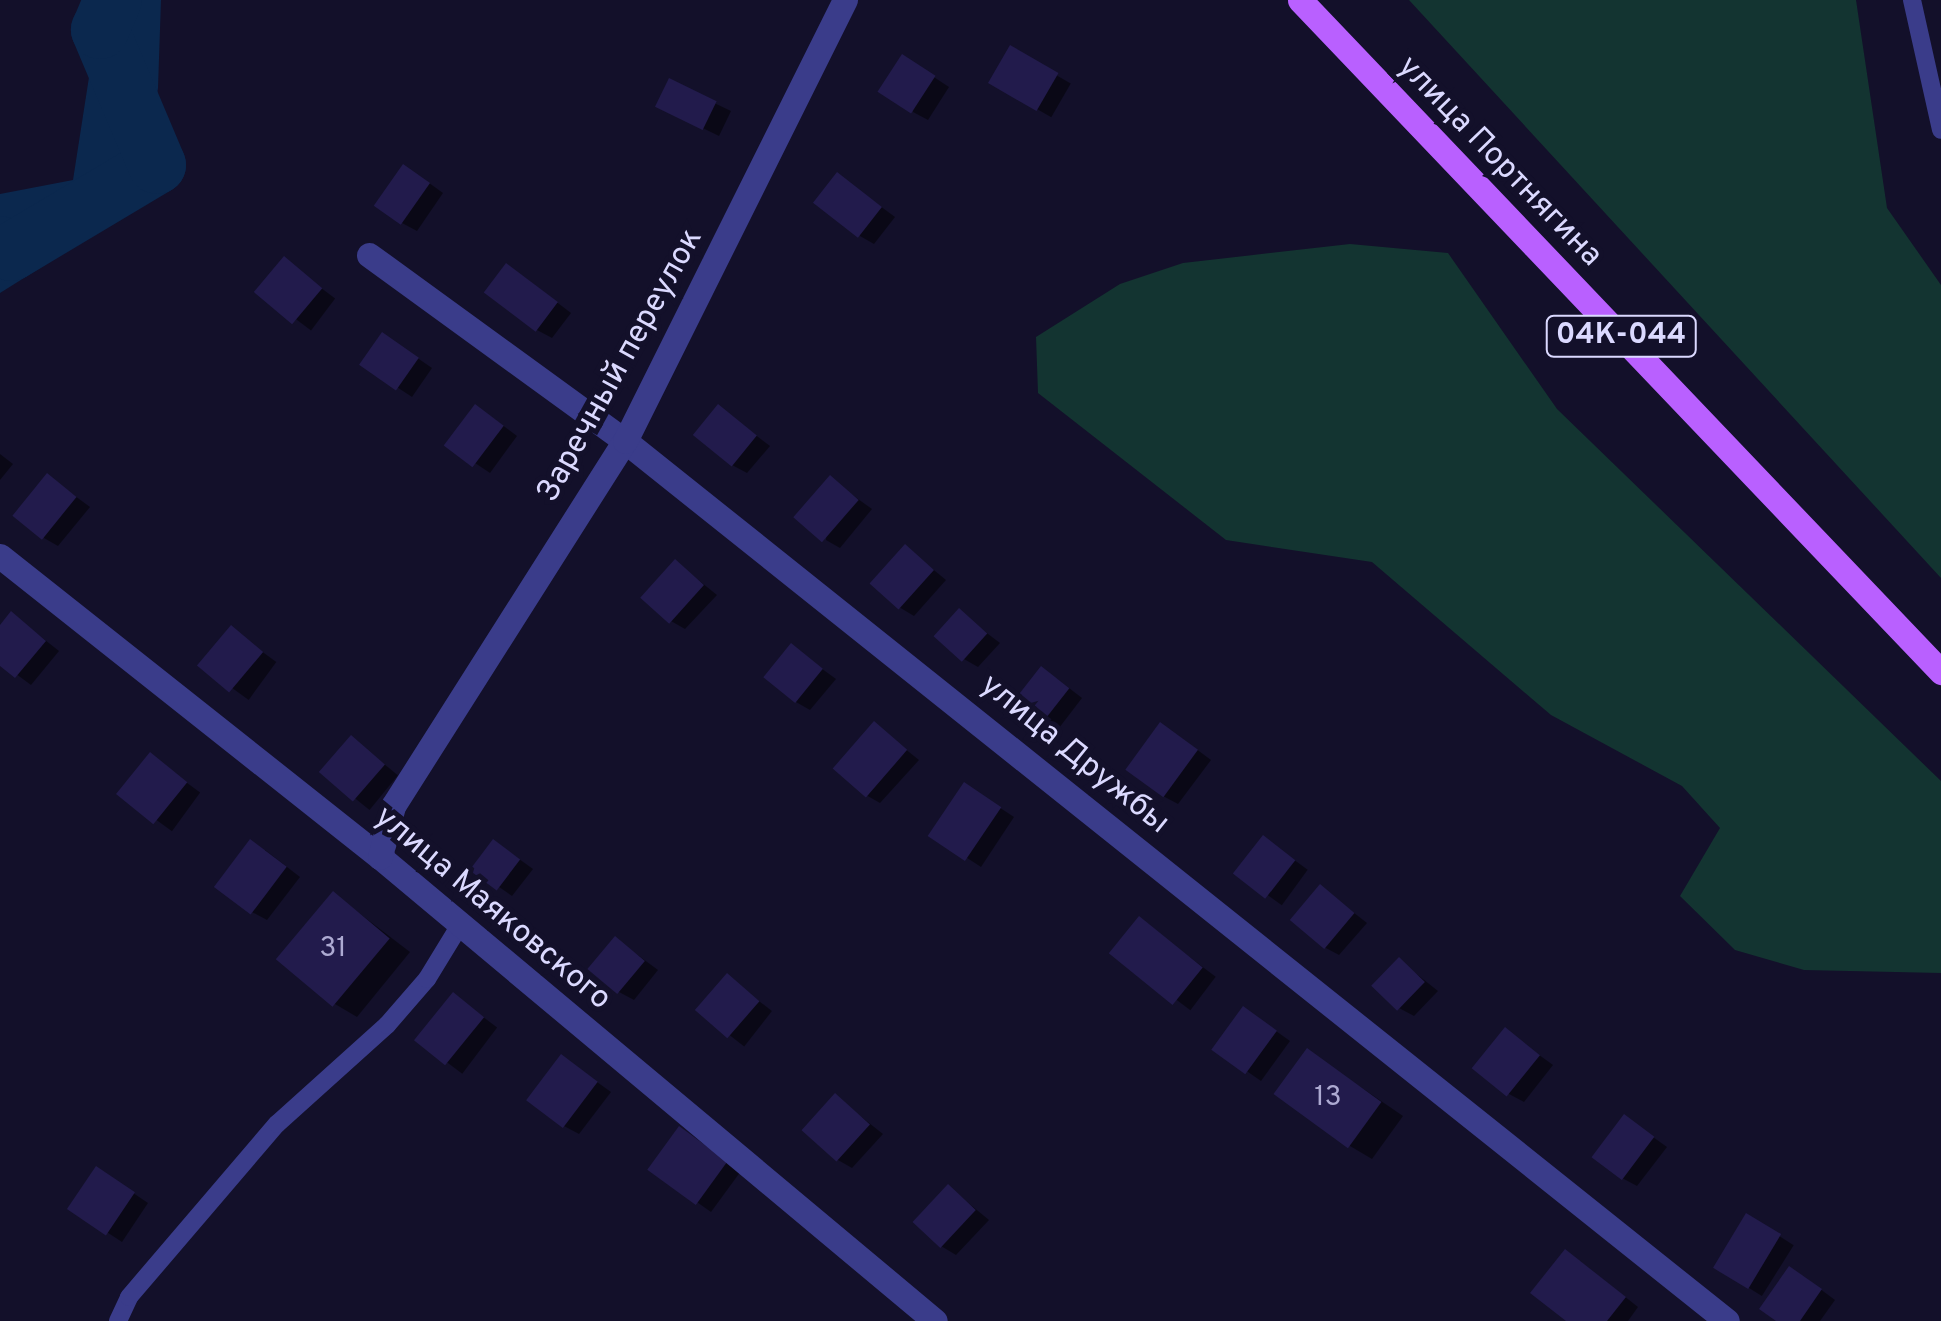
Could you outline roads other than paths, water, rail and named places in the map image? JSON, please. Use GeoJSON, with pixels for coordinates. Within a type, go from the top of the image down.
{"type":"FeatureCollection","features":[{"type":"Feature","properties":{"kind":"main road","name":"улица Портнягина"},"geometry":{"type":"LineString","coordinates":[[1300,0],[1941,672]]}},
{"type":"Feature","properties":{"kind":"street","name":"Заречный переулок"},"geometry":{"type":"LineString","coordinates":[[380,857],[393,806],[625,441],[845,0]]}},
{"type":"Feature","properties":{"kind":"street","name":"улица Дружбы"},"geometry":{"type":"LineString","coordinates":[[368,255],[625,441],[1727,1321]]}},
{"type":"Feature","properties":{"kind":"street","name":"улица Маяковского"},"geometry":{"type":"LineString","coordinates":[[0,556],[380,857],[935,1321]]}},
{"type":"Feature","properties":{"kind":"lane"},"geometry":{"type":"LineString","coordinates":[[1912,0],[1941,130]]}},
{"type":"Feature","properties":{"kind":"lane"},"geometry":{"type":"LineString","coordinates":[[118,1321],[129,1297],[277,1124],[407,1002],[460,925]]}},
{"type":"Feature","properties":{"kind":"water"},"geometry":{"type":"Polygon","coordinates":[[[101,0],[161,0],[158,88],[139,206],[0,293],[0,194],[73,180],[101,0]]]}},
{"type":"Feature","properties":{"kind":"waterway"},"geometry":{"type":"LineString","coordinates":[[0,245],[11,252],[157,165],[100,30],[113,0]]}}]}
